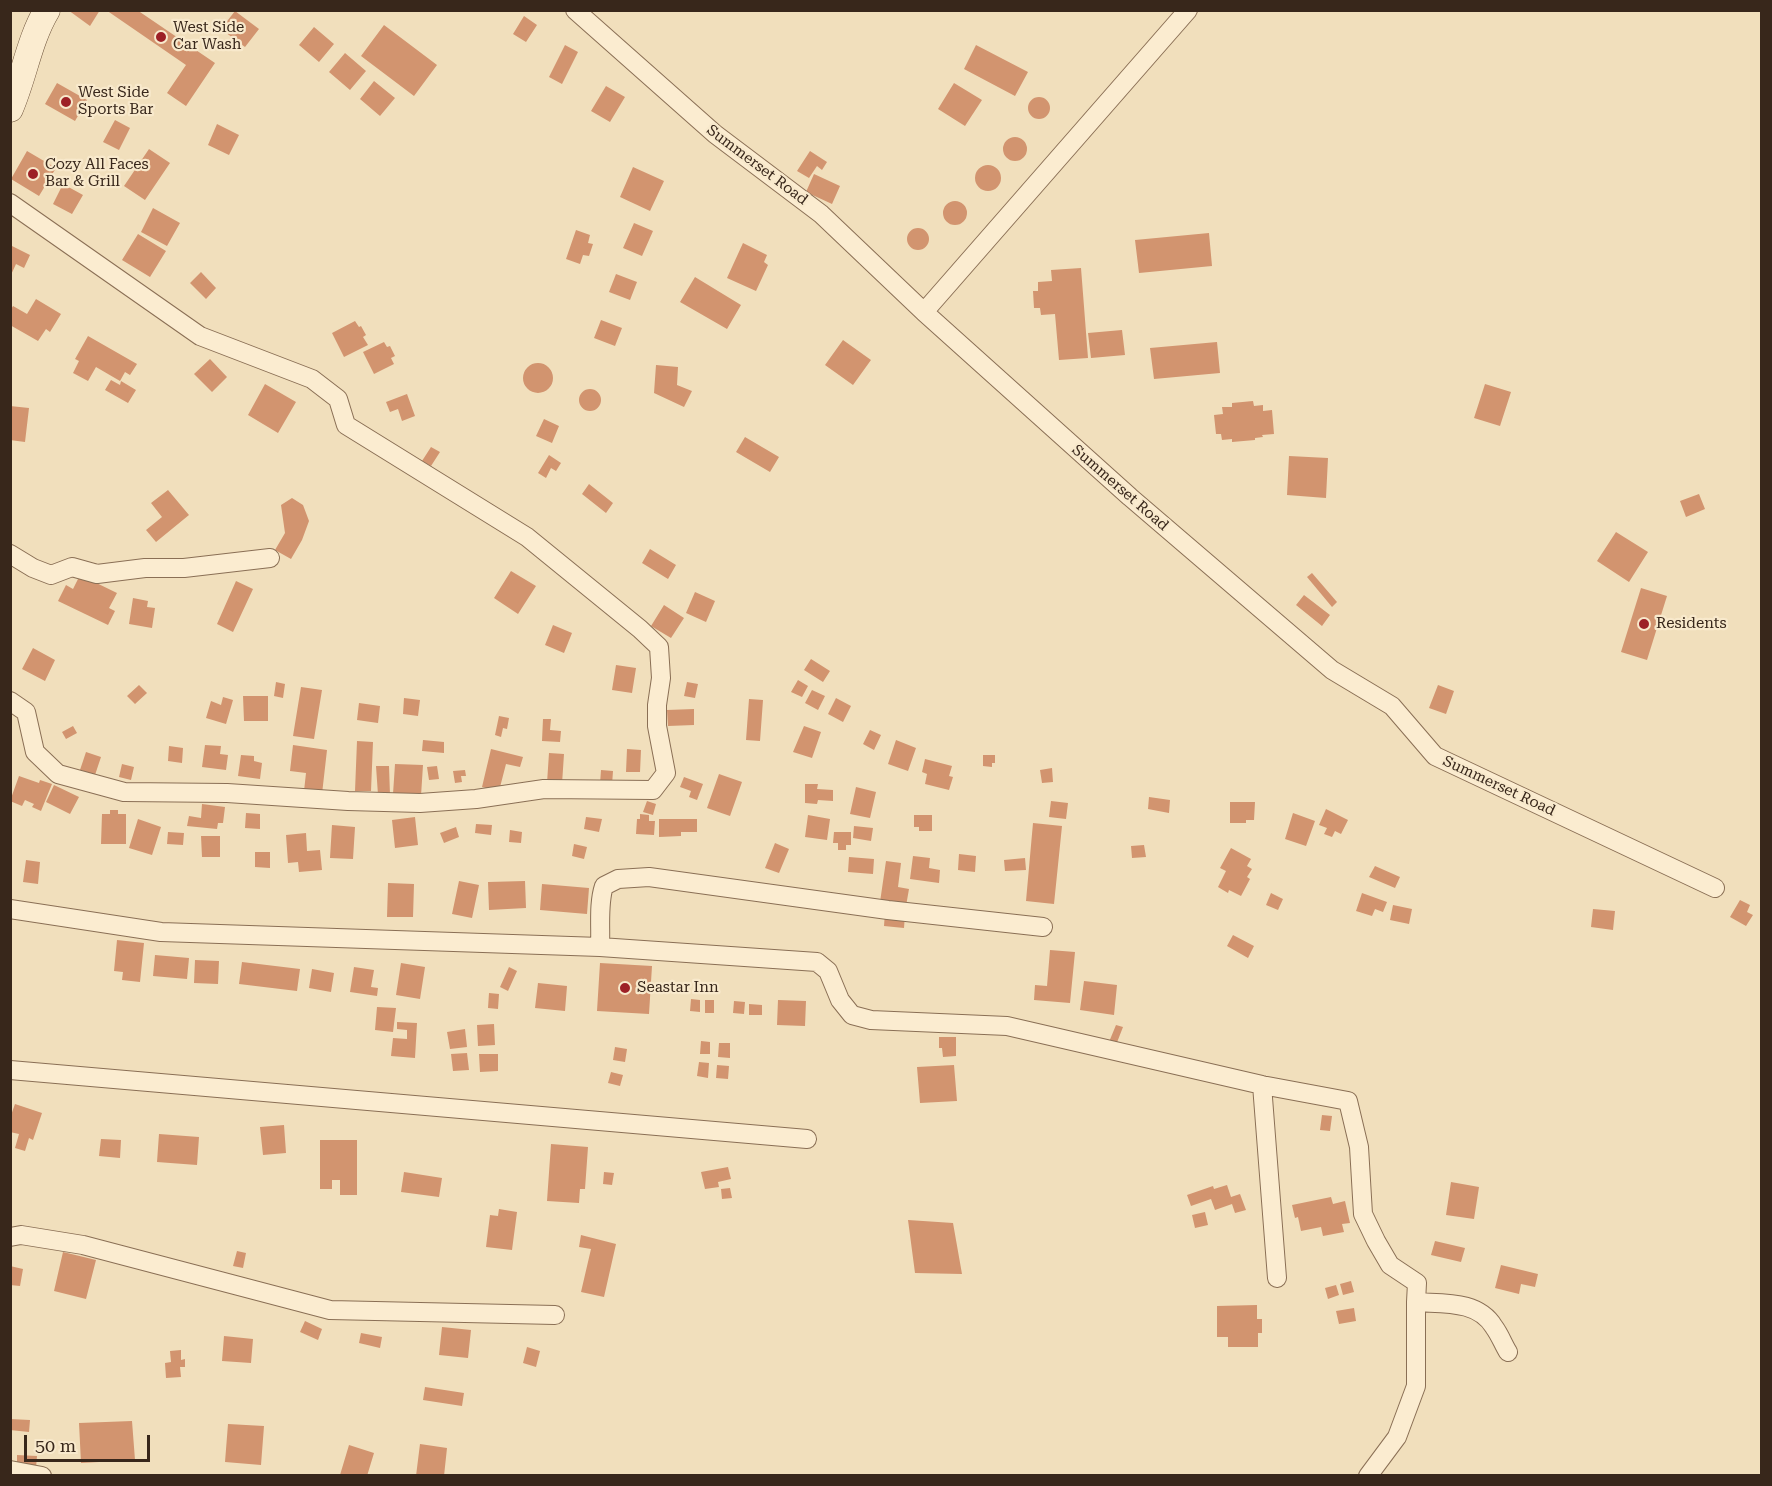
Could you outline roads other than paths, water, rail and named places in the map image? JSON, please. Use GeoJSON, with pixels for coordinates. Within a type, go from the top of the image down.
{"type":"FeatureCollection","features":[{"type":"Feature","properties":{"kind":"main road"},"geometry":{"type":"LineString","coordinates":[[10,109],[33,42],[47,10]]}},
{"type":"Feature","properties":{"kind":"street","name":"Summerset Road"},"geometry":{"type":"LineString","coordinates":[[575,10],[715,134],[821,214],[924,312],[1130,497],[1332,670],[1392,706],[1435,756],[1715,888]]}},
{"type":"Feature","properties":{"kind":"street"},"geometry":{"type":"LineString","coordinates":[[924,312],[1188,10]]}},
{"type":"Feature","properties":{"kind":"street"},"geometry":{"type":"LineString","coordinates":[[10,203],[200,336],[312,379],[338,399],[346,424],[527,537],[640,629],[659,647],[662,678],[657,705],[657,726],[666,773],[653,790],[544,789],[476,799],[420,803],[227,793],[124,792],[58,774],[35,752],[26,712],[10,700]]}},
{"type":"Feature","properties":{"kind":"street"},"geometry":{"type":"LineString","coordinates":[[10,554],[33,568],[51,575],[72,567],[97,574],[145,568],[184,568],[270,558]]}},
{"type":"Feature","properties":{"kind":"street"},"geometry":{"type":"LineString","coordinates":[[600,947],[602,917],[600,899],[604,886],[618,879],[649,876],[888,910],[1043,927]]}},
{"type":"Feature","properties":{"kind":"street"},"geometry":{"type":"LineString","coordinates":[[10,909],[161,932],[600,947],[817,962],[828,970],[840,1000],[852,1015],[872,1020],[1007,1026],[1262,1085],[1348,1101],[1359,1147],[1363,1214],[1390,1265],[1417,1283],[1416,1386],[1397,1437],[1368,1476]]}},
{"type":"Feature","properties":{"kind":"street"},"geometry":{"type":"LineString","coordinates":[[10,1070],[807,1139]]}},
{"type":"Feature","properties":{"kind":"street"},"geometry":{"type":"LineString","coordinates":[[1262,1085],[1277,1278]]}},
{"type":"Feature","properties":{"kind":"street"},"geometry":{"type":"LineString","coordinates":[[10,1237],[21,1234],[83,1245],[330,1310],[555,1315]]}},
{"type":"Feature","properties":{"kind":"street"},"geometry":{"type":"LineString","coordinates":[[1416,1302],[1465,1306],[1474,1309],[1494,1326],[1508,1352]]}},
{"type":"Feature","properties":{"kind":"street"},"geometry":{"type":"LineString","coordinates":[[10,1470],[42,1476]]}},
{"type":"Feature","properties":{"kind":"place","name":"West Side Car Wash"},"geometry":{"type":"Point","coordinates":[161,37]}},
{"type":"Feature","properties":{"kind":"place","name":"West Side Sports Bar"},"geometry":{"type":"Point","coordinates":[66,102]}},
{"type":"Feature","properties":{"kind":"place","name":"Cozy All Faces Bar & Grill"},"geometry":{"type":"Point","coordinates":[33,174]}},
{"type":"Feature","properties":{"kind":"place","name":"Residents"},"geometry":{"type":"Point","coordinates":[1644,624]}},
{"type":"Feature","properties":{"kind":"place","name":"Seastar Inn"},"geometry":{"type":"Point","coordinates":[625,988]}}]}
